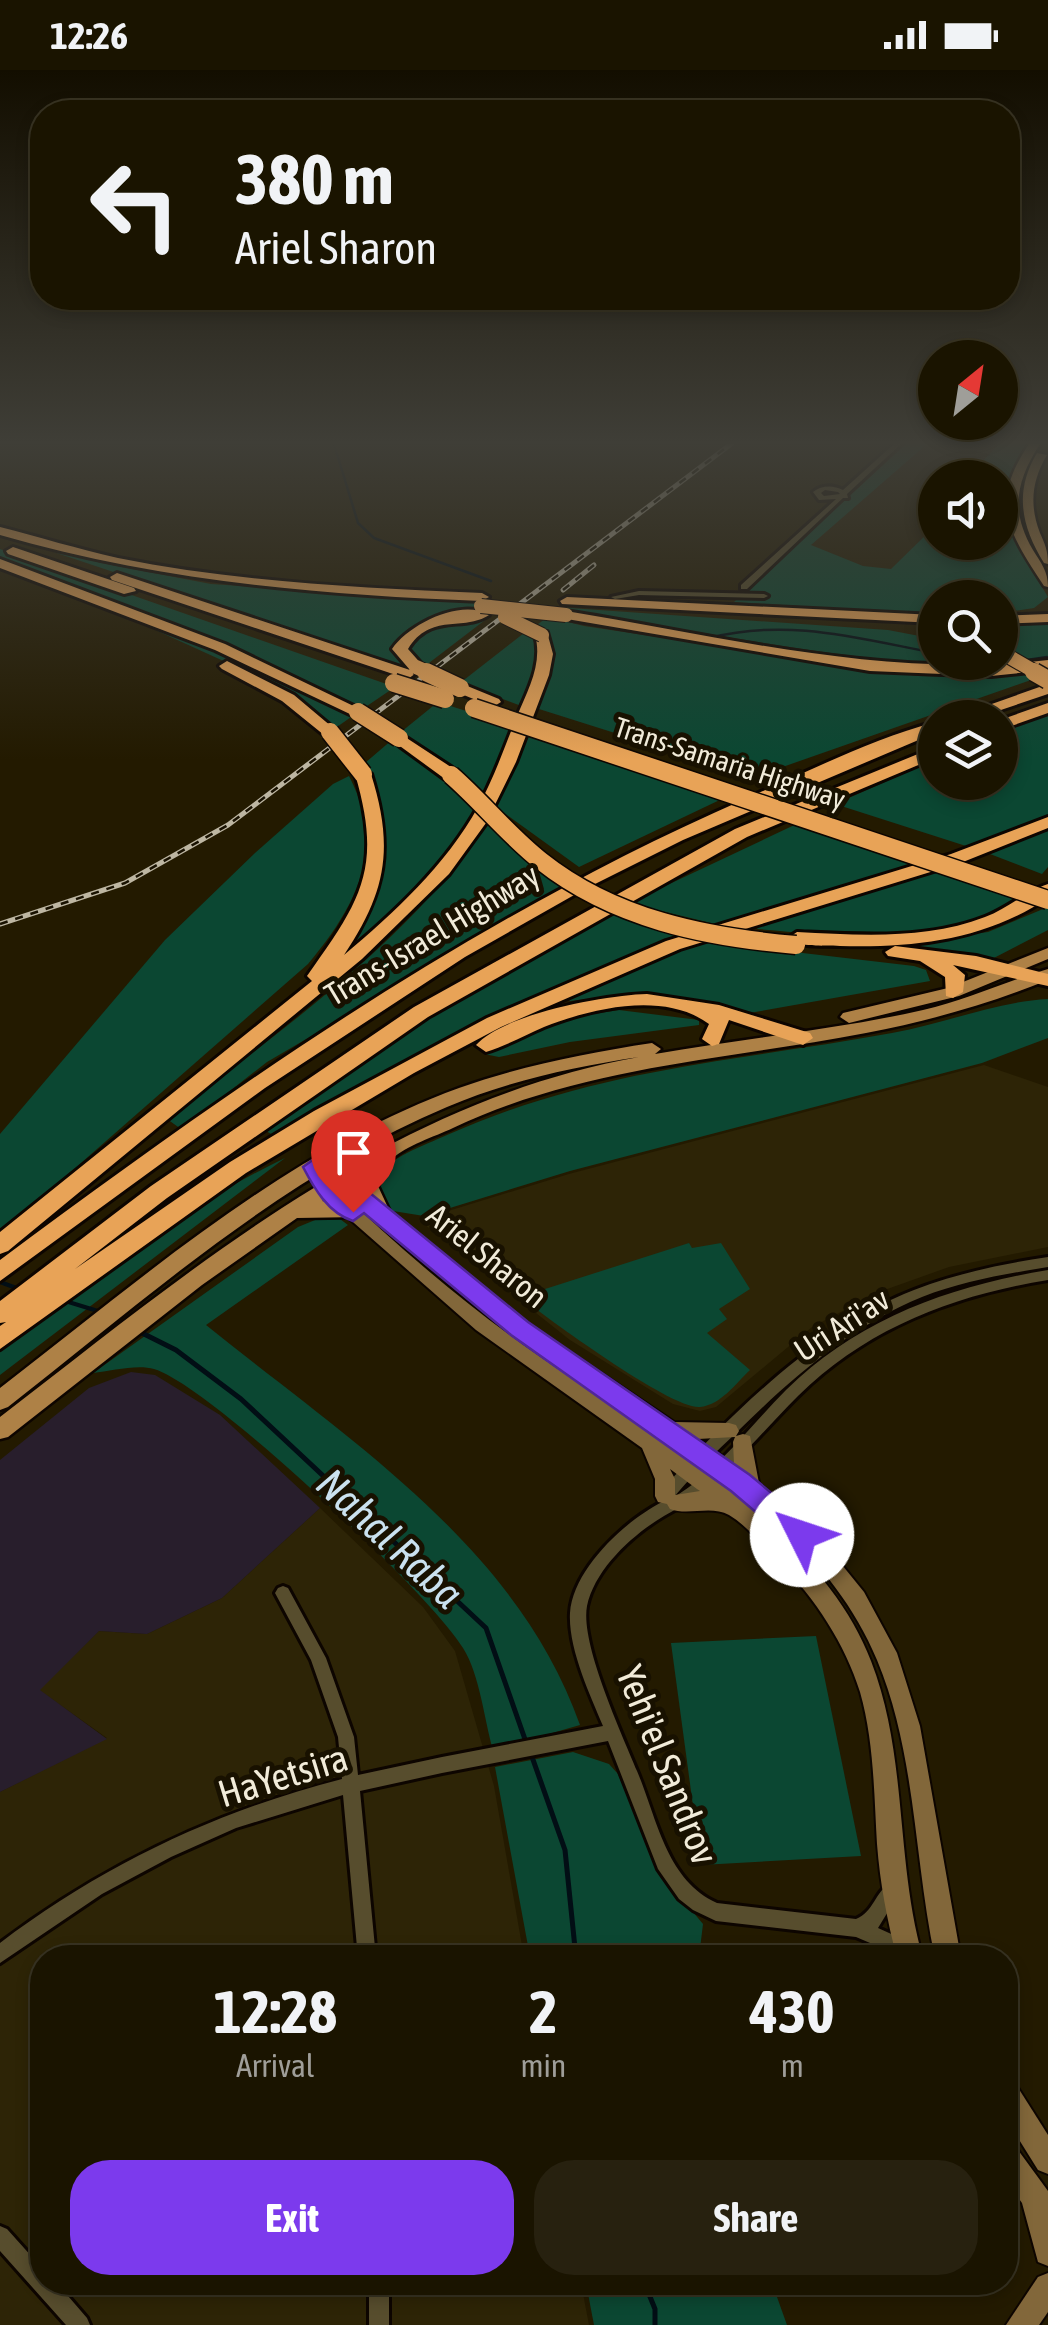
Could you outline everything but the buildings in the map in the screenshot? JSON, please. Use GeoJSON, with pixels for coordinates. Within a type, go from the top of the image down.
{"type":"FeatureCollection","features":[{"type":"Feature","properties":{"kind":"highway"},"geometry":{"type":"LineString","coordinates":[[10,549],[406,674]]}},
{"type":"Feature","properties":{"kind":"highway"},"geometry":{"type":"LineString","coordinates":[[44,549],[454,692]]}},
{"type":"Feature","properties":{"kind":"highway"},"geometry":{"type":"LineString","coordinates":[[62,549],[160,573],[482,606],[724,608],[918,618]]}},
{"type":"Feature","properties":{"kind":"highway"},"geometry":{"type":"LineString","coordinates":[[0,564],[250,660],[358,712],[451,776],[557,873],[621,906],[700,932],[890,951],[1015,970],[1046,980]]}},
{"type":"Feature","properties":{"kind":"highway"},"geometry":{"type":"LineString","coordinates":[[0,564],[268,686],[330,732],[363,774],[378,839],[378,865],[364,906],[318,976],[232,1054],[0,1245]]}},
{"type":"Feature","properties":{"kind":"highway"},"geometry":{"type":"LineString","coordinates":[[232,1054],[297,1007],[376,939],[468,837],[495,791],[535,693],[546,646],[542,635],[482,606],[437,620],[410,634],[400,649],[406,674]]}},
{"type":"Feature","properties":{"kind":"highway"},"geometry":{"type":"LineString","coordinates":[[566,608],[767,648],[924,670],[1008,670],[1048,665]]}},
{"type":"Feature","properties":{"kind":"highway"},"geometry":{"type":"LineString","coordinates":[[820,615],[918,629]]}},
{"type":"Feature","properties":{"kind":"highway"},"geometry":{"type":"LineString","coordinates":[[1018,619],[1048,616]]}},
{"type":"Feature","properties":{"kind":"highway"},"geometry":{"type":"LineString","coordinates":[[1018,663],[1048,680]]}},
{"type":"Feature","properties":{"kind":"highway","name":"Trans-Samaria Highway"},"geometry":{"type":"LineString","coordinates":[[406,674],[1048,887]]}},
{"type":"Feature","properties":{"kind":"highway"},"geometry":{"type":"LineString","coordinates":[[1015,700],[1048,689]]}},
{"type":"Feature","properties":{"kind":"highway","name":"Trans-Samaria Highway"},"geometry":{"type":"LineString","coordinates":[[484,702],[1048,900]]}},
{"type":"Feature","properties":{"kind":"highway"},"geometry":{"type":"LineString","coordinates":[[1018,719],[1048,708]]}},
{"type":"Feature","properties":{"kind":"highway","name":"Trans-Israel Highway"},"geometry":{"type":"LineString","coordinates":[[1,1271],[179,1138],[319,1041],[526,914],[708,820],[918,734]]}},
{"type":"Feature","properties":{"kind":"highway","name":"Trans-Israel Highway"},"geometry":{"type":"LineString","coordinates":[[52,1286],[159,1192],[421,1012],[712,848],[918,759]]}},
{"type":"Feature","properties":{"kind":"highway"},"geometry":{"type":"LineString","coordinates":[[0,1339],[18,1308],[380,1082],[674,944],[1048,822]]}},
{"type":"Feature","properties":{"kind":"highway"},"geometry":{"type":"LineString","coordinates":[[797,942],[881,940],[963,932],[1005,917],[1048,887]]}},
{"type":"Feature","properties":{"kind":"highway"},"geometry":{"type":"LineString","coordinates":[[890,951],[930,958],[950,968],[957,978],[960,998]]}},
{"type":"Feature","properties":{"kind":"highway"},"geometry":{"type":"LineString","coordinates":[[200,1195],[410,1081],[560,1012],[626,999],[690,1004],[803,1038]]}},
{"type":"Feature","properties":{"kind":"highway"},"geometry":{"type":"LineString","coordinates":[[690,1004],[720,1022],[712,1039]]}},
{"type":"Feature","properties":{"kind":"main road"},"geometry":{"type":"LineString","coordinates":[[1026,549],[1048,583]]}},
{"type":"Feature","properties":{"kind":"main road"},"geometry":{"type":"LineString","coordinates":[[0,1430],[293,1214],[387,1152],[462,1114],[558,1081],[803,1038],[960,998],[1048,953]]}},
{"type":"Feature","properties":{"kind":"main road"},"geometry":{"type":"LineString","coordinates":[[0,1401],[314,1167],[403,1118],[510,1078],[593,1057],[774,1030],[1046,980]]}},
{"type":"Feature","properties":{"kind":"main road"},"geometry":{"type":"LineString","coordinates":[[381,1214],[369,1193],[369,1178],[387,1152]]}},
{"type":"Feature","properties":{"kind":"main road","name":"Ariel Sharon"},"geometry":{"type":"LineString","coordinates":[[314,1167],[353,1212],[472,1317],[656,1437],[711,1462],[820,1552],[872,1624],[900,1686],[946,1945]]}},
{"type":"Feature","properties":{"kind":"main road","name":"Ariel Sharon"},"geometry":{"type":"LineString","coordinates":[[334,1186],[381,1214],[656,1437],[694,1478],[733,1506],[799,1565],[847,1632],[860,1660],[880,1738],[894,1884],[907,1945]]}},
{"type":"Feature","properties":{"kind":"main road"},"geometry":{"type":"LineString","coordinates":[[293,1214],[313,1208],[353,1212]]}},
{"type":"Feature","properties":{"kind":"main road"},"geometry":{"type":"LineString","coordinates":[[733,1506],[700,1500],[666,1504],[656,1437],[736,1437],[752,1493]]}},
{"type":"Feature","properties":{"kind":"main road"},"geometry":{"type":"LineString","coordinates":[[1018,2113],[1048,2160]]}},
{"type":"Feature","properties":{"kind":"main road"},"geometry":{"type":"LineString","coordinates":[[1018,2174],[1040,2204],[1048,2252]]}},
{"type":"Feature","properties":{"kind":"main road"},"geometry":{"type":"LineString","coordinates":[[1020,2325],[1047,2288],[1048,2276]]}},
{"type":"Feature","properties":{"kind":"street"},"geometry":{"type":"LineString","coordinates":[[744,587],[783,549]]}},
{"type":"Feature","properties":{"kind":"street"},"geometry":{"type":"LineString","coordinates":[[615,597],[638,592],[764,596]]}},
{"type":"Feature","properties":{"kind":"street","name":"Uri Ari'av"},"geometry":{"type":"LineString","coordinates":[[736,1437],[795,1366],[872,1313],[977,1273],[1048,1262]]}},
{"type":"Feature","properties":{"kind":"street","name":"Uri Ari'av"},"geometry":{"type":"LineString","coordinates":[[711,1462],[809,1376],[868,1333],[943,1299],[985,1286],[1048,1276]]}},
{"type":"Feature","properties":{"kind":"street","name":"Yehi'el Sandrov"},"geometry":{"type":"LineString","coordinates":[[711,1462],[617,1546],[584,1590],[577,1615],[614,1732],[664,1862],[696,1906],[716,1912],[856,1928],[898,1945]]}},
{"type":"Feature","properties":{"kind":"street"},"geometry":{"type":"LineString","coordinates":[[283,1593],[337,1705],[352,1787],[365,1945]]}},
{"type":"Feature","properties":{"kind":"street","name":"HaYetsira"},"geometry":{"type":"LineString","coordinates":[[0,1954],[66,1906],[164,1850],[270,1807],[614,1732]]}},
{"type":"Feature","properties":{"kind":"street"},"geometry":{"type":"LineString","coordinates":[[856,1928],[872,1922],[886,1907],[894,1884]]}},
{"type":"Feature","properties":{"kind":"street"},"geometry":{"type":"LineString","coordinates":[[0,2236],[30,2269]]}},
{"type":"Feature","properties":{"kind":"street"},"geometry":{"type":"LineString","coordinates":[[53,2295],[80,2325]]}},
{"type":"Feature","properties":{"kind":"street"},"geometry":{"type":"LineString","coordinates":[[379,2295],[379,2325]]}},
{"type":"Feature","properties":{"kind":"shaded area"},"geometry":{"type":"Polygon","coordinates":[[[984,1065],[1048,1087],[1048,1247],[949,1267],[879,1292],[812,1327],[716,1407],[700,1411],[673,1404],[570,1340],[419,1220],[569,1174],[984,1065]]]}},
{"type":"Feature","properties":{"kind":"shaded area"},"geometry":{"type":"Polygon","coordinates":[[[131,1372],[155,1375],[220,1415],[320,1508],[222,1598],[147,1634],[99,1631],[40,1690],[107,1739],[0,1792],[0,1460],[89,1388],[131,1372]]]}},
{"type":"Feature","properties":{"kind":"shaded area"},"geometry":{"type":"Polygon","coordinates":[[[320,1508],[423,1607],[455,1651],[494,1786],[522,1945],[30,1945],[30,2295],[583,2295],[589,2325],[0,2325],[0,1792],[107,1738],[39,1690],[99,1631],[147,1634],[222,1598],[320,1508]]]}},
{"type":"Feature","properties":{"kind":"green space"},"geometry":{"type":"Polygon","coordinates":[[[1,549],[395,687],[364,708],[241,652],[0,557],[1,549]]]}},
{"type":"Feature","properties":{"kind":"green space"},"geometry":{"type":"Polygon","coordinates":[[[45,549],[211,584],[506,603],[411,627],[401,637],[396,652],[411,668],[403,669],[45,549]]]}},
{"type":"Feature","properties":{"kind":"green space"},"geometry":{"type":"Polygon","coordinates":[[[791,549],[821,549],[863,566],[891,569],[911,549],[918,549],[918,560],[1018,560],[1020,549],[1048,597],[1034,608],[1018,610],[1018,580],[918,580],[918,613],[734,602],[791,549]]]}},
{"type":"Feature","properties":{"kind":"green space"},"geometry":{"type":"Polygon","coordinates":[[[527,605],[888,630],[918,636],[918,662],[825,652],[527,605]]]}},
{"type":"Feature","properties":{"kind":"green space"},"geometry":{"type":"Polygon","coordinates":[[[107,608],[218,650],[354,715],[334,729],[272,683],[107,608]]]}},
{"type":"Feature","properties":{"kind":"green space"},"geometry":{"type":"Polygon","coordinates":[[[489,617],[425,666],[408,651],[432,628],[489,617]]]}},
{"type":"Feature","properties":{"kind":"green space"},"geometry":{"type":"Polygon","coordinates":[[[548,617],[584,626],[918,676],[918,680],[1018,680],[1018,673],[1048,669],[1048,674],[974,700],[918,700],[918,720],[754,777],[539,709],[551,639],[538,624],[548,617]]]}},
{"type":"Feature","properties":{"kind":"green space"},"geometry":{"type":"Polygon","coordinates":[[[1018,622],[1048,622],[1048,658],[1027,662],[1018,657],[1018,622]]]}},
{"type":"Feature","properties":{"kind":"green space"},"geometry":{"type":"Polygon","coordinates":[[[528,630],[539,644],[524,707],[460,683],[528,630]]]}},
{"type":"Feature","properties":{"kind":"green space"},"geometry":{"type":"Polygon","coordinates":[[[438,702],[513,726],[484,799],[401,732],[438,702]]]}},
{"type":"Feature","properties":{"kind":"green space"},"geometry":{"type":"Polygon","coordinates":[[[1048,712],[1048,815],[966,846],[835,804],[918,767],[918,800],[1018,800],[1018,724],[1048,712]]]}},
{"type":"Feature","properties":{"kind":"green space"},"geometry":{"type":"Polygon","coordinates":[[[525,731],[726,797],[579,867],[493,805],[525,731]]]}},
{"type":"Feature","properties":{"kind":"green space"},"geometry":{"type":"Polygon","coordinates":[[[393,739],[478,810],[431,874],[344,963],[336,960],[367,912],[382,866],[382,817],[365,763],[393,739]]]}},
{"type":"Feature","properties":{"kind":"green space"},"geometry":{"type":"Polygon","coordinates":[[[349,776],[360,803],[365,852],[352,898],[325,942],[308,964],[0,1234],[0,1134],[165,940],[255,853],[333,784],[349,776]]]}},
{"type":"Feature","properties":{"kind":"green space"},"geometry":{"type":"Polygon","coordinates":[[[487,819],[566,887],[267,1062],[181,1129],[167,1119],[342,981],[385,942],[460,861],[487,819]]]}},
{"type":"Feature","properties":{"kind":"green space"},"geometry":{"type":"Polygon","coordinates":[[[803,821],[926,860],[715,924],[629,903],[803,821]]]}},
{"type":"Feature","properties":{"kind":"green space"},"geometry":{"type":"Polygon","coordinates":[[[1048,830],[1048,867],[1042,874],[990,854],[1048,830]]]}},
{"type":"Feature","properties":{"kind":"green space"},"geometry":{"type":"Polygon","coordinates":[[[940,865],[1029,899],[972,923],[913,933],[835,935],[757,929],[762,921],[940,865]]]}},
{"type":"Feature","properties":{"kind":"green space"},"geometry":{"type":"Polygon","coordinates":[[[1048,907],[1048,930],[990,960],[918,949],[914,942],[988,932],[1048,907]]]}},
{"type":"Feature","properties":{"kind":"green space"},"geometry":{"type":"Polygon","coordinates":[[[610,909],[692,936],[525,999],[276,1137],[263,1129],[437,1012],[610,909]]]}},
{"type":"Feature","properties":{"kind":"green space"},"geometry":{"type":"Polygon","coordinates":[[[700,941],[914,966],[926,970],[930,981],[738,1015],[670,997],[625,995],[570,1001],[565,996],[700,941]]]}},
{"type":"Feature","properties":{"kind":"green space"},"geometry":{"type":"Polygon","coordinates":[[[1048,999],[1048,1038],[982,1063],[570,1171],[424,1216],[393,1211],[377,1192],[375,1178],[408,1152],[557,1095],[666,1070],[892,1033],[1008,1004],[1048,999]]]}},
{"type":"Feature","properties":{"kind":"green space"},"geometry":{"type":"Polygon","coordinates":[[[619,1010],[699,1020],[699,1025],[570,1042],[499,1057],[484,1054],[556,1020],[619,1010]]]}},
{"type":"Feature","properties":{"kind":"green space"},"geometry":{"type":"Polygon","coordinates":[[[285,1158],[0,1375],[0,1350],[68,1297],[173,1222],[285,1158]]]}},
{"type":"Feature","properties":{"kind":"green space"},"geometry":{"type":"Polygon","coordinates":[[[320,1218],[340,1219],[348,1225],[206,1325],[370,1454],[471,1550],[515,1603],[552,1661],[580,1725],[493,1750],[478,1684],[463,1648],[443,1621],[366,1540],[222,1412],[182,1384],[147,1368],[93,1373],[298,1227],[320,1218]]]}},
{"type":"Feature","properties":{"kind":"green space"},"geometry":{"type":"Polygon","coordinates":[[[689,1243],[692,1248],[721,1243],[750,1289],[719,1309],[727,1319],[707,1333],[750,1370],[728,1393],[708,1405],[685,1404],[664,1394],[581,1342],[520,1297],[689,1243]]]}},
{"type":"Feature","properties":{"kind":"green space"},"geometry":{"type":"Polygon","coordinates":[[[816,1636],[861,1856],[701,1865],[671,1643],[816,1636]]]}},
{"type":"Feature","properties":{"kind":"green space"},"geometry":{"type":"Polygon","coordinates":[[[573,1752],[609,1764],[618,1774],[657,1869],[703,1924],[700,1945],[528,1945],[495,1767],[573,1752]]]}},
{"type":"Feature","properties":{"kind":"green space"},"geometry":{"type":"Polygon","coordinates":[[[588,2295],[776,2295],[787,2325],[594,2325],[588,2295]]]}},
{"type":"Feature","properties":{"kind":"waterway"},"geometry":{"type":"LineString","coordinates":[[405,549],[491,581]]}},
{"type":"Feature","properties":{"kind":"waterway"},"geometry":{"type":"LineString","coordinates":[[566,619],[650,633]]}},
{"type":"Feature","properties":{"kind":"waterway"},"geometry":{"type":"LineString","coordinates":[[709,638],[738,632],[795,630],[918,650]]}},
{"type":"Feature","properties":{"kind":"waterway"},"geometry":{"type":"LineString","coordinates":[[1027,660],[1047,657]]}},
{"type":"Feature","properties":{"kind":"waterway","name":"Nahal Raba"},"geometry":{"type":"LineString","coordinates":[[0,1282],[19,1289]]}},
{"type":"Feature","properties":{"kind":"waterway","name":"Nahal Raba"},"geometry":{"type":"LineString","coordinates":[[62,1300],[101,1312]]}},
{"type":"Feature","properties":{"kind":"waterway","name":"Nahal Raba"},"geometry":{"type":"LineString","coordinates":[[140,1332],[176,1350],[241,1399],[486,1628],[527,1745]]}},
{"type":"Feature","properties":{"kind":"waterway","name":"Nahal Raba"},"geometry":{"type":"LineString","coordinates":[[531,1754],[565,1850],[575,1945]]}},
{"type":"Feature","properties":{"kind":"waterway","name":"Nahal Raba"},"geometry":{"type":"LineString","coordinates":[[649,2295],[655,2325]]}},
{"type":"Feature","properties":{"kind":"railway"},"geometry":{"type":"LineString","coordinates":[[0,924],[125,883],[228,825],[592,549]]}},
{"type":"Feature","properties":{"kind":"railway"},"geometry":{"type":"LineString","coordinates":[[563,590],[594,565]]}},
{"type":"Feature","properties":{"kind":"route"},"geometry":{"type":"LineString","coordinates":[[353,1212],[327,1190],[314,1167],[340,1181],[519,1329],[740,1483],[802,1535]]}}]}
